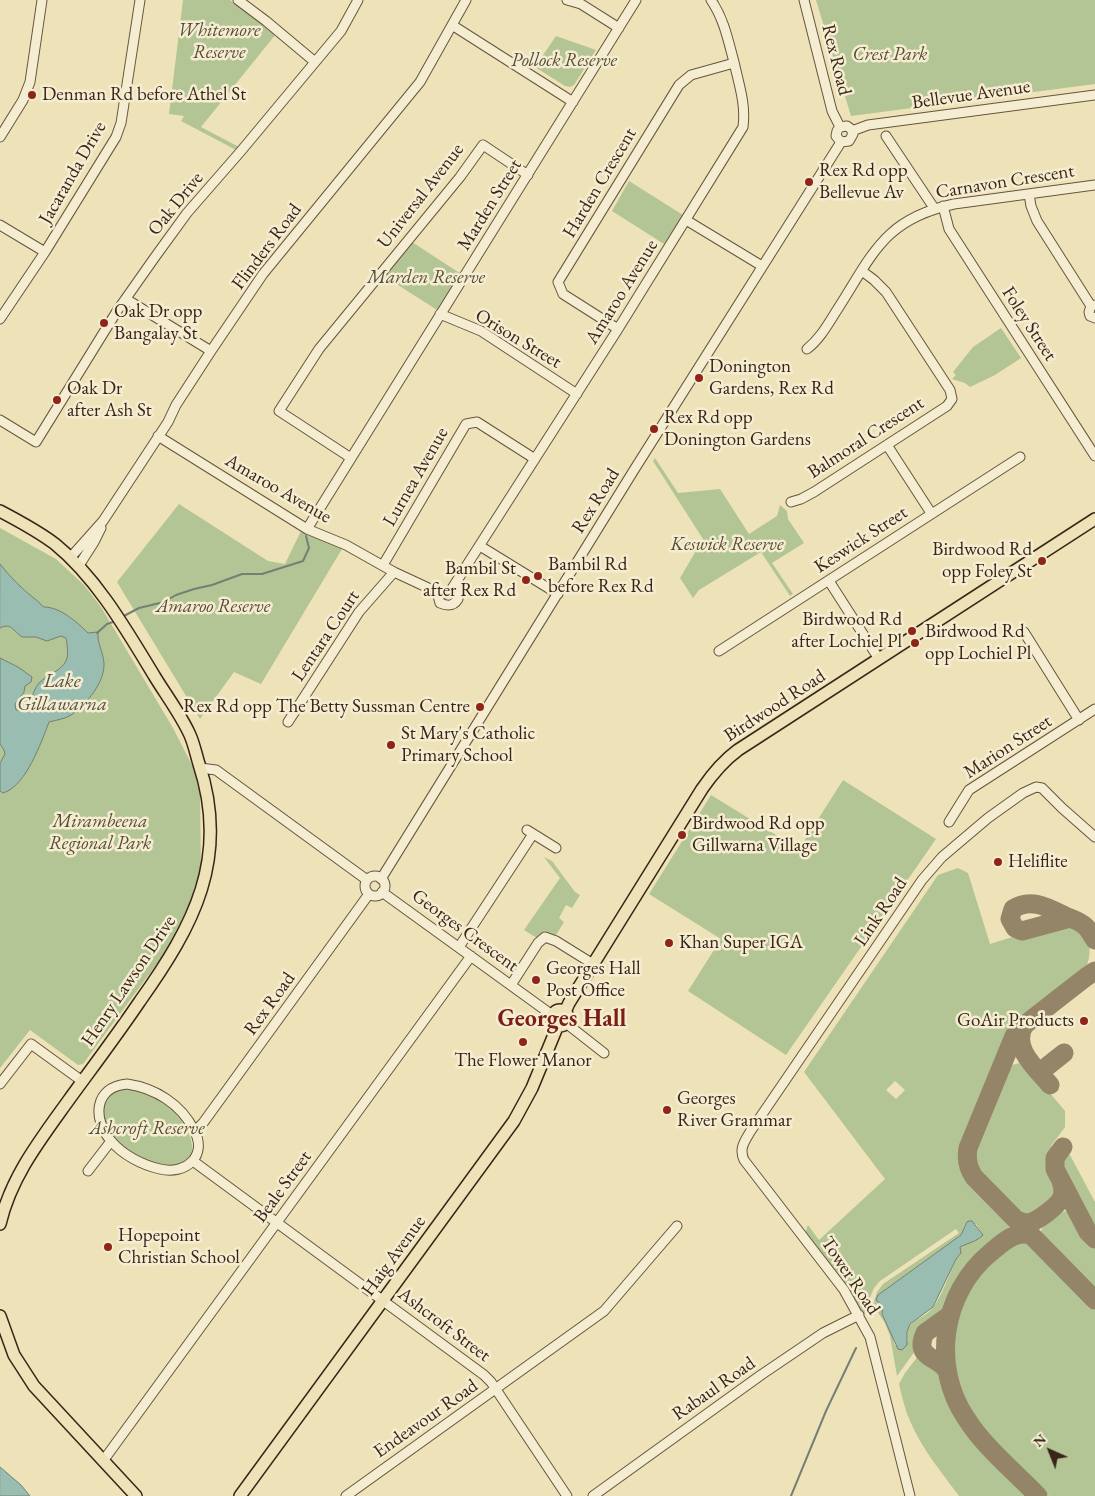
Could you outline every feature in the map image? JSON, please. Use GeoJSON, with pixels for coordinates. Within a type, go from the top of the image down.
{"type":"FeatureCollection","features":[{"type":"Feature","properties":{"kind":"main road","name":"Henry Lawson Drive"},"geometry":{"type":"LineString","coordinates":[[0,511],[28,526],[56,545],[74,563],[119,619],[190,735],[208,802],[211,840],[208,867],[198,902],[181,939],[158,976],[82,1081],[17,1176],[6,1202],[0,1224]]}},
{"type":"Feature","properties":{"kind":"main road","name":"Birdwood Road"},"geometry":{"type":"LineString","coordinates":[[563,1020],[569,1003],[717,768],[738,750],[1095,519]]}},
{"type":"Feature","properties":{"kind":"main road"},"geometry":{"type":"LineString","coordinates":[[552,1015],[552,1020],[563,1020]]}},
{"type":"Feature","properties":{"kind":"main road","name":"Haig Avenue"},"geometry":{"type":"LineString","coordinates":[[240,1496],[518,1115],[563,1020]]}},
{"type":"Feature","properties":{"kind":"main road"},"geometry":{"type":"LineString","coordinates":[[0,1316],[14,1355],[34,1386],[136,1496]]}},
{"type":"Feature","properties":{"kind":"street"},"geometry":{"type":"LineString","coordinates":[[0,137],[23,100],[30,82],[42,0]]}},
{"type":"Feature","properties":{"kind":"street","name":"Jacaranda Drive"},"geometry":{"type":"LineString","coordinates":[[0,319],[45,252],[116,137],[121,123],[140,0]]}},
{"type":"Feature","properties":{"kind":"street"},"geometry":{"type":"LineString","coordinates":[[238,0],[315,62]]}},
{"type":"Feature","properties":{"kind":"street","name":"Oak Drive"},"geometry":{"type":"LineString","coordinates":[[0,420],[36,442],[126,298],[187,213],[341,31],[358,0]]}},
{"type":"Feature","properties":{"kind":"street","name":"Flinders Road"},"geometry":{"type":"LineString","coordinates":[[74,563],[263,274],[420,82],[466,0]]}},
{"type":"Feature","properties":{"kind":"street"},"geometry":{"type":"LineString","coordinates":[[567,0],[581,4],[619,28]]}},
{"type":"Feature","properties":{"kind":"street","name":"Marden Street"},"geometry":{"type":"LineString","coordinates":[[307,529],[636,0]]}},
{"type":"Feature","properties":{"kind":"street","name":"Amaroo Avenue"},"geometry":{"type":"LineString","coordinates":[[158,436],[307,529],[346,545],[394,572],[437,592],[440,603],[447,606],[455,603],[458,599],[456,585],[743,127],[745,113],[743,98],[734,62],[724,24],[711,0]]}},
{"type":"Feature","properties":{"kind":"street","name":"Rex Road"},"geometry":{"type":"LineString","coordinates":[[804,0],[832,112],[840,126]]}},
{"type":"Feature","properties":{"kind":"street"},"geometry":{"type":"LineString","coordinates":[[452,25],[573,102]]}},
{"type":"Feature","properties":{"kind":"street","name":"Harden Crescent"},"geometry":{"type":"LineString","coordinates":[[618,329],[563,294],[558,282],[679,85],[691,75],[734,62]]}},
{"type":"Feature","properties":{"kind":"street","name":"Bellevue Avenue"},"geometry":{"type":"LineString","coordinates":[[852,131],[868,125],[1095,95]]}},
{"type":"Feature","properties":{"kind":"street"},"geometry":{"type":"LineString","coordinates":[[840,126],[847,126],[852,131],[849,141],[841,142],[836,136],[840,126]]}},
{"type":"Feature","properties":{"kind":"street","name":"Foley Street"},"geometry":{"type":"LineString","coordinates":[[886,136],[938,207],[952,235],[1095,456]]}},
{"type":"Feature","properties":{"kind":"street","name":"Rex Road"},"geometry":{"type":"LineString","coordinates":[[381,879],[841,142]]}},
{"type":"Feature","properties":{"kind":"street","name":"Universal Avenue"},"geometry":{"type":"LineString","coordinates":[[351,458],[279,411],[319,349],[483,145],[528,175]]}},
{"type":"Feature","properties":{"kind":"street","name":"Carnavon Crescent"},"geometry":{"type":"LineString","coordinates":[[807,349],[821,334],[880,244],[894,230],[917,215],[938,207],[1095,185]]}},
{"type":"Feature","properties":{"kind":"street"},"geometry":{"type":"LineString","coordinates":[[1029,194],[1037,221],[1093,306],[1089,314],[1095,318]]}},
{"type":"Feature","properties":{"kind":"street"},"geometry":{"type":"LineString","coordinates":[[686,220],[762,266]]}},
{"type":"Feature","properties":{"kind":"street"},"geometry":{"type":"LineString","coordinates":[[0,225],[45,252]]}},
{"type":"Feature","properties":{"kind":"street","name":"Balmoral Crescent"},"geometry":{"type":"LineString","coordinates":[[792,502],[814,492],[947,406],[957,394],[950,390],[886,292],[862,271]]}},
{"type":"Feature","properties":{"kind":"street"},"geometry":{"type":"LineString","coordinates":[[126,298],[211,351]]}},
{"type":"Feature","properties":{"kind":"street","name":"Orison Street"},"geometry":{"type":"LineString","coordinates":[[440,314],[481,331],[577,394]]}},
{"type":"Feature","properties":{"kind":"street","name":"Lurnea Avenue"},"geometry":{"type":"LineString","coordinates":[[383,565],[466,424],[478,422],[535,459]]}},
{"type":"Feature","properties":{"kind":"street"},"geometry":{"type":"LineString","coordinates":[[887,445],[932,513]]}},
{"type":"Feature","properties":{"kind":"street","name":"Keswick Street"},"geometry":{"type":"LineString","coordinates":[[719,651],[1020,457]]}},
{"type":"Feature","properties":{"kind":"street"},"geometry":{"type":"LineString","coordinates":[[480,546],[558,594]]}},
{"type":"Feature","properties":{"kind":"street","name":"Lentara Court"},"geometry":{"type":"LineString","coordinates":[[288,722],[359,612],[394,572]]}},
{"type":"Feature","properties":{"kind":"street"},"geometry":{"type":"LineString","coordinates":[[829,581],[879,659]]}},
{"type":"Feature","properties":{"kind":"street"},"geometry":{"type":"LineString","coordinates":[[437,592],[448,592],[456,585]]}},
{"type":"Feature","properties":{"kind":"street"},"geometry":{"type":"LineString","coordinates":[[1024,632],[1079,720]]}},
{"type":"Feature","properties":{"kind":"street","name":"Marion Street"},"geometry":{"type":"LineString","coordinates":[[949,822],[969,790],[1095,709]]}},
{"type":"Feature","properties":{"kind":"street"},"geometry":{"type":"LineString","coordinates":[[200,768],[216,770],[367,880]]}},
{"type":"Feature","properties":{"kind":"street","name":"Link Road"},"geometry":{"type":"LineString","coordinates":[[741,1150],[750,1132],[922,880],[942,857],[988,818],[1023,793],[1036,787],[1042,788],[1095,837]]}},
{"type":"Feature","properties":{"kind":"street"},"geometry":{"type":"LineString","coordinates":[[459,947],[530,832],[556,848]]}},
{"type":"Feature","properties":{"kind":"street"},"geometry":{"type":"LineString","coordinates":[[372,877],[381,879],[384,885],[382,892],[374,896],[369,894],[365,888],[367,880],[372,877]]}},
{"type":"Feature","properties":{"kind":"street","name":"Georges Crescent"},"geometry":{"type":"LineString","coordinates":[[382,892],[552,1015]]}},
{"type":"Feature","properties":{"kind":"street","name":"Rex Road"},"geometry":{"type":"LineString","coordinates":[[195,1131],[203,1123],[369,894]]}},
{"type":"Feature","properties":{"kind":"street"},"geometry":{"type":"LineString","coordinates":[[511,985],[538,943],[545,937],[556,941],[593,964]]}},
{"type":"Feature","properties":{"kind":"street","name":"Beale Street"},"geometry":{"type":"LineString","coordinates":[[103,1461],[471,956]]}},
{"type":"Feature","properties":{"kind":"street"},"geometry":{"type":"LineString","coordinates":[[563,1020],[604,1053]]}},
{"type":"Feature","properties":{"kind":"street"},"geometry":{"type":"LineString","coordinates":[[0,1084],[31,1044],[82,1081]]}},
{"type":"Feature","properties":{"kind":"street"},"geometry":{"type":"LineString","coordinates":[[118,1085],[134,1085],[160,1095],[179,1109],[195,1131],[198,1148],[193,1161],[185,1168],[163,1170],[138,1162],[111,1141],[102,1123],[100,1104],[106,1091],[118,1085]]}},
{"type":"Feature","properties":{"kind":"street"},"geometry":{"type":"LineString","coordinates":[[88,1171],[111,1141]]}},
{"type":"Feature","properties":{"kind":"street","name":"Tower Road"},"geometry":{"type":"LineString","coordinates":[[741,1150],[744,1160],[844,1290],[870,1337],[910,1496]]}},
{"type":"Feature","properties":{"kind":"street","name":"Ashcroft Street"},"geometry":{"type":"LineString","coordinates":[[193,1161],[480,1371],[496,1389],[567,1496]]}},
{"type":"Feature","properties":{"kind":"street","name":"Endeavour Road"},"geometry":{"type":"LineString","coordinates":[[346,1496],[604,1311],[678,1226]]}},
{"type":"Feature","properties":{"kind":"street","name":"Rabaul Road"},"geometry":{"type":"LineString","coordinates":[[593,1496],[761,1375],[823,1333],[859,1315]]}},
{"type":"Feature","properties":{"kind":"green space","name":"Whitemore Reserve"},"geometry":{"type":"Polygon","coordinates":[[[183,0],[230,0],[276,34],[201,127],[239,147],[236,150],[181,121],[184,116],[169,114],[183,0]]]}},
{"type":"Feature","properties":{"kind":"green space","name":"Crest Park"},"geometry":{"type":"Polygon","coordinates":[[[816,0],[1095,0],[1095,84],[851,116],[816,0]]]}},
{"type":"Feature","properties":{"kind":"green space","name":"Pollock Reserve"},"geometry":{"type":"Polygon","coordinates":[[[556,36],[596,50],[574,85],[570,87],[565,86],[535,67],[556,36]]]}},
{"type":"Feature","properties":{"kind":"green space"},"geometry":{"type":"Polygon","coordinates":[[[629,181],[683,215],[664,244],[612,211],[629,181]]]}},
{"type":"Feature","properties":{"kind":"green space","name":"Marden Reserve"},"geometry":{"type":"Polygon","coordinates":[[[412,242],[461,274],[437,310],[384,276],[412,242]]]}},
{"type":"Feature","properties":{"kind":"green space"},"geometry":{"type":"Polygon","coordinates":[[[1001,328],[1021,358],[995,375],[970,387],[965,383],[952,379],[956,375],[953,372],[973,347],[1001,328]]]}},
{"type":"Feature","properties":{"kind":"green space","name":"Keswick Reserve"},"geometry":{"type":"Polygon","coordinates":[[[655,458],[678,493],[720,489],[749,534],[777,516],[780,505],[787,511],[788,519],[804,543],[772,563],[793,594],[790,596],[761,552],[699,590],[693,598],[680,578],[703,539],[653,461],[655,458]]]}},
{"type":"Feature","properties":{"kind":"green space","name":"Amaroo Reserve"},"geometry":{"type":"Polygon","coordinates":[[[179,504],[268,561],[285,564],[301,531],[342,549],[261,684],[234,672],[200,719],[117,582],[179,504]]]}},
{"type":"Feature","properties":{"kind":"green space","name":"Mirambeena Regional Park"},"geometry":{"type":"Polygon","coordinates":[[[0,528],[56,559],[84,585],[101,607],[173,728],[193,767],[200,792],[201,874],[184,923],[167,950],[83,1064],[78,1065],[30,1030],[0,1068],[0,528]]]}},
{"type":"Feature","properties":{"kind":"green space"},"geometry":{"type":"Polygon","coordinates":[[[843,780],[936,839],[786,1055],[688,991],[721,939],[649,894],[711,795],[799,849],[843,780]]]}},
{"type":"Feature","properties":{"kind":"green space"},"geometry":{"type":"Polygon","coordinates":[[[544,857],[552,861],[575,892],[580,895],[572,908],[566,905],[559,918],[564,922],[556,935],[544,931],[537,938],[524,930],[560,878],[544,857]]]}},
{"type":"Feature","properties":{"kind":"green space"},"geometry":{"type":"Polygon","coordinates":[[[958,868],[968,873],[990,944],[1061,922],[1071,923],[1084,932],[1088,938],[1090,954],[1085,971],[1016,1024],[1005,1039],[962,1148],[961,1159],[964,1169],[975,1187],[1007,1218],[1009,1229],[984,1249],[967,1266],[954,1286],[942,1316],[921,1331],[918,1336],[918,1347],[897,1376],[890,1336],[885,1323],[873,1305],[877,1292],[883,1284],[959,1233],[956,1229],[880,1281],[874,1288],[869,1300],[868,1310],[863,1315],[846,1286],[805,1233],[808,1225],[819,1240],[885,1179],[804,1072],[938,875],[958,868]],[[895,1081],[886,1090],[896,1099],[905,1090],[895,1081]],[[976,1224],[965,1225],[961,1235],[878,1295],[883,1306],[882,1314],[891,1331],[895,1346],[908,1341],[911,1325],[935,1305],[956,1259],[961,1253],[960,1247],[983,1235],[976,1224]]]}},
{"type":"Feature","properties":{"kind":"green space"},"geometry":{"type":"Polygon","coordinates":[[[1019,1063],[1030,1069],[1065,1111],[1065,1127],[1051,1146],[1053,1149],[1050,1163],[1056,1185],[1055,1196],[1027,1216],[1020,1214],[979,1173],[975,1167],[973,1155],[1005,1071],[1009,1066],[1019,1063]]]}},
{"type":"Feature","properties":{"kind":"green space","name":"Ashcroft Reserve"},"geometry":{"type":"Polygon","coordinates":[[[118,1089],[137,1090],[146,1093],[172,1110],[190,1136],[192,1145],[191,1157],[183,1164],[170,1166],[140,1157],[122,1146],[109,1129],[104,1115],[105,1101],[112,1092],[118,1089]]]}},
{"type":"Feature","properties":{"kind":"green space"},"geometry":{"type":"Polygon","coordinates":[[[1066,1153],[1070,1155],[1095,1202],[1095,1232],[1061,1168],[1061,1159],[1066,1153]]]}},
{"type":"Feature","properties":{"kind":"green space"},"geometry":{"type":"Polygon","coordinates":[[[1067,1211],[1075,1218],[1086,1238],[1095,1246],[1095,1291],[1041,1235],[1046,1222],[1058,1213],[1067,1211]]]}},
{"type":"Feature","properties":{"kind":"green space"},"geometry":{"type":"Polygon","coordinates":[[[1020,1240],[1031,1242],[1095,1308],[1095,1496],[1049,1496],[981,1427],[963,1399],[957,1382],[952,1344],[960,1307],[968,1290],[979,1274],[1020,1240]]]}},
{"type":"Feature","properties":{"kind":"green space"},"geometry":{"type":"Polygon","coordinates":[[[919,1355],[940,1371],[949,1403],[968,1434],[1028,1496],[959,1496],[920,1441],[904,1403],[899,1384],[919,1355]]]}},
{"type":"Feature","properties":{"kind":"water","name":"Lake Gillawarna"},"geometry":{"type":"Polygon","coordinates":[[[0,564],[16,583],[44,607],[62,612],[88,633],[98,632],[98,640],[104,663],[102,678],[89,699],[71,715],[49,722],[26,773],[11,789],[3,793],[0,791],[0,763],[5,754],[0,744],[0,658],[32,677],[31,682],[25,686],[24,692],[15,704],[16,710],[21,710],[28,705],[39,683],[64,664],[68,653],[66,638],[61,636],[47,641],[36,637],[22,637],[7,626],[0,628],[0,564]]]}},
{"type":"Feature","properties":{"kind":"water"},"geometry":{"type":"Polygon","coordinates":[[[972,1221],[983,1235],[960,1247],[961,1253],[956,1259],[933,1307],[910,1324],[907,1332],[907,1345],[902,1350],[898,1349],[882,1314],[883,1306],[876,1300],[878,1295],[961,1235],[967,1222],[972,1221]]]}},
{"type":"Feature","properties":{"kind":"water"},"geometry":{"type":"Polygon","coordinates":[[[0,1467],[21,1485],[30,1496],[0,1496],[0,1467]]]}},
{"type":"Feature","properties":{"kind":"waterway"},"geometry":{"type":"LineString","coordinates":[[122,617],[139,608],[164,602],[176,595],[242,574],[262,574],[303,561],[309,548],[306,536]]}},
{"type":"Feature","properties":{"kind":"waterway"},"geometry":{"type":"LineString","coordinates":[[97,633],[107,624],[116,621]]}},
{"type":"Feature","properties":{"kind":"waterway"},"geometry":{"type":"LineString","coordinates":[[791,1496],[826,1411],[856,1348]]}},
{"type":"Feature","properties":{"kind":"taxiway"},"geometry":{"type":"LineString","coordinates":[[1070,918],[1022,931],[1015,928],[1010,919],[1013,909],[1026,904],[1040,905],[1053,910],[1081,923],[1095,940]]}},
{"type":"Feature","properties":{"kind":"taxiway"},"geometry":{"type":"LineString","coordinates":[[1095,971],[1027,1023],[1014,1036],[968,1148],[967,1156],[969,1167],[974,1177],[1095,1300]]}},
{"type":"Feature","properties":{"kind":"taxiway"},"geometry":{"type":"LineString","coordinates":[[1024,1026],[1021,1034],[1023,1050],[1027,1058],[1050,1085]]}},
{"type":"Feature","properties":{"kind":"taxiway"},"geometry":{"type":"LineString","coordinates":[[1040,1072],[1064,1053]]}},
{"type":"Feature","properties":{"kind":"taxiway"},"geometry":{"type":"LineString","coordinates":[[1063,1147],[1055,1158],[1055,1169],[1088,1232],[1095,1239]]}},
{"type":"Feature","properties":{"kind":"taxiway"},"geometry":{"type":"LineString","coordinates":[[1017,1220],[1025,1223],[1032,1222],[1052,1208],[1062,1197],[1061,1181]]}},
{"type":"Feature","properties":{"kind":"taxiway"},"geometry":{"type":"LineString","coordinates":[[1032,1236],[1021,1234],[1009,1238],[974,1269],[961,1288],[952,1309],[947,1331],[946,1353],[948,1376],[955,1398],[973,1429],[1038,1496]]}},
{"type":"Feature","properties":{"kind":"taxiway"},"geometry":{"type":"LineString","coordinates":[[947,1371],[939,1362],[928,1356],[922,1348],[922,1341],[925,1333],[950,1315]]}},
{"type":"Feature","properties":{"kind":"place","name":"Denman Rd before Athel St"},"geometry":{"type":"Point","coordinates":[32,95]}},
{"type":"Feature","properties":{"kind":"place","name":"Rex Rd opp Bellevue Av"},"geometry":{"type":"Point","coordinates":[809,182]}},
{"type":"Feature","properties":{"kind":"place","name":"Oak Dr opp Bangalay St"},"geometry":{"type":"Point","coordinates":[104,323]}},
{"type":"Feature","properties":{"kind":"place","name":"Donington Gardens, Rex Rd"},"geometry":{"type":"Point","coordinates":[699,378]}},
{"type":"Feature","properties":{"kind":"place","name":"Oak Dr after Ash St"},"geometry":{"type":"Point","coordinates":[57,400]}},
{"type":"Feature","properties":{"kind":"place","name":"Rex Rd opp Donington Gardens"},"geometry":{"type":"Point","coordinates":[654,429]}},
{"type":"Feature","properties":{"kind":"place","name":"Birdwood Rd opp Foley St"},"geometry":{"type":"Point","coordinates":[1042,561]}},
{"type":"Feature","properties":{"kind":"place","name":"Bambil Rd before Rex Rd"},"geometry":{"type":"Point","coordinates":[538,576]}},
{"type":"Feature","properties":{"kind":"place","name":"Bambil St after Rex Rd"},"geometry":{"type":"Point","coordinates":[526,580]}},
{"type":"Feature","properties":{"kind":"place","name":"Birdwood Rd after Lochiel Pl"},"geometry":{"type":"Point","coordinates":[912,631]}},
{"type":"Feature","properties":{"kind":"place","name":"Birdwood Rd opp Lochiel Pl"},"geometry":{"type":"Point","coordinates":[915,643]}},
{"type":"Feature","properties":{"kind":"place","name":"Rex Rd opp The Betty Sussman Centre"},"geometry":{"type":"Point","coordinates":[480,707]}},
{"type":"Feature","properties":{"kind":"place","name":"St Mary's Catholic Primary School"},"geometry":{"type":"Point","coordinates":[391,745]}},
{"type":"Feature","properties":{"kind":"place","name":"Birdwood Rd opp Gillwarna Village"},"geometry":{"type":"Point","coordinates":[682,835]}},
{"type":"Feature","properties":{"kind":"place","name":"Heliflite"},"geometry":{"type":"Point","coordinates":[998,862]}},
{"type":"Feature","properties":{"kind":"place","name":"Khan Super IGA"},"geometry":{"type":"Point","coordinates":[669,943]}},
{"type":"Feature","properties":{"kind":"place","name":"Georges Hall Post Office"},"geometry":{"type":"Point","coordinates":[536,980]}},
{"type":"Feature","properties":{"kind":"place","name":"GoAir Products"},"geometry":{"type":"Point","coordinates":[1084,1021]}},
{"type":"Feature","properties":{"kind":"place","name":"The Flower Manor"},"geometry":{"type":"Point","coordinates":[523,1042]}},
{"type":"Feature","properties":{"kind":"place","name":"Georges River Grammar"},"geometry":{"type":"Point","coordinates":[667,1110]}},
{"type":"Feature","properties":{"kind":"place","name":"Hopepoint Christian School"},"geometry":{"type":"Point","coordinates":[108,1247]}},
{"type":"Feature","properties":{"kind":"district","name":"Georges Hall"},"geometry":{"type":"Point","coordinates":[562,1019]}}]}
